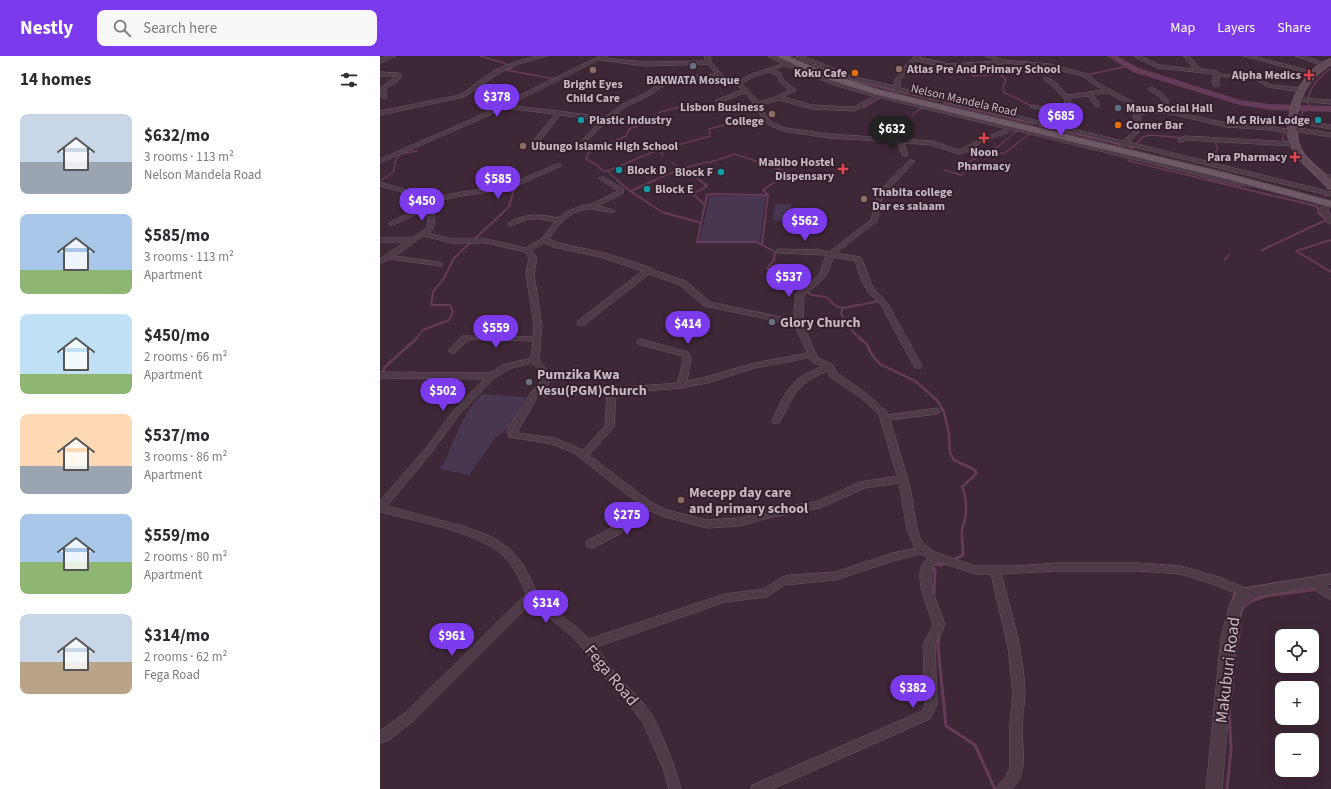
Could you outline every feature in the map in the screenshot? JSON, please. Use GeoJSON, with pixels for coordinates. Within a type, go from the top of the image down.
{"type":"FeatureCollection","features":[{"type":"Feature","properties":{"kind":"main road","name":"Nelson Mandela Road"},"geometry":{"type":"LineString","coordinates":[[794,60],[842,78],[896,88],[1123,145],[1331,200]]}},
{"type":"Feature","properties":{"kind":"main road","name":"Nelson Mandela Road"},"geometry":{"type":"LineString","coordinates":[[794,60],[821,74],[877,94],[1259,185],[1331,200]]}},
{"type":"Feature","properties":{"kind":"main road"},"geometry":{"type":"LineString","coordinates":[[1329,63],[1305,84],[1293,127],[1294,144],[1298,152],[1331,186]]}},
{"type":"Feature","properties":{"kind":"street"},"geometry":{"type":"LineString","coordinates":[[380,61],[393,56]]}},
{"type":"Feature","properties":{"kind":"street"},"geometry":{"type":"LineString","coordinates":[[380,113],[462,96],[470,92],[490,76],[513,64],[544,56]]}},
{"type":"Feature","properties":{"kind":"street"},"geometry":{"type":"LineString","coordinates":[[707,56],[709,62],[719,75],[724,79],[738,83],[758,104],[765,119],[771,124],[785,130],[818,135],[939,144],[955,151],[962,151],[974,146],[980,141],[1014,128]]}},
{"type":"Feature","properties":{"kind":"street"},"geometry":{"type":"LineString","coordinates":[[771,56],[794,60]]}},
{"type":"Feature","properties":{"kind":"street"},"geometry":{"type":"LineString","coordinates":[[988,56],[1002,61],[1043,65],[1085,75],[1096,84],[1132,102],[1137,113],[1138,131],[1123,145],[1054,126],[896,88],[906,68],[917,58],[950,66],[987,64],[1002,61]]}},
{"type":"Feature","properties":{"kind":"street"},"geometry":{"type":"LineString","coordinates":[[1137,56],[1158,66],[1217,73],[1226,76],[1254,78],[1270,86],[1301,97],[1331,102]]}},
{"type":"Feature","properties":{"kind":"street"},"geometry":{"type":"LineString","coordinates":[[1186,56],[1200,72]]}},
{"type":"Feature","properties":{"kind":"street"},"geometry":{"type":"LineString","coordinates":[[1247,56],[1316,73]]}},
{"type":"Feature","properties":{"kind":"street"},"geometry":{"type":"LineString","coordinates":[[1298,56],[1329,63]]}},
{"type":"Feature","properties":{"kind":"street"},"geometry":{"type":"LineString","coordinates":[[380,161],[450,131],[601,57],[645,64],[709,62]]}},
{"type":"Feature","properties":{"kind":"street"},"geometry":{"type":"LineString","coordinates":[[738,83],[746,78],[794,60]]}},
{"type":"Feature","properties":{"kind":"street"},"geometry":{"type":"LineString","coordinates":[[758,104],[778,98],[793,90],[781,80],[779,74],[770,70]]}},
{"type":"Feature","properties":{"kind":"street"},"geometry":{"type":"LineString","coordinates":[[1216,85],[1215,80],[1217,73]]}},
{"type":"Feature","properties":{"kind":"street"},"geometry":{"type":"LineString","coordinates":[[380,74],[399,75],[396,82],[382,89],[384,97]]}},
{"type":"Feature","properties":{"kind":"street"},"geometry":{"type":"LineString","coordinates":[[585,140],[606,119],[611,117],[623,106],[646,95],[666,82],[679,78],[719,75]]}},
{"type":"Feature","properties":{"kind":"street"},"geometry":{"type":"LineString","coordinates":[[1046,79],[1055,85],[1068,100],[1067,107],[1054,126]]}},
{"type":"Feature","properties":{"kind":"street"},"geometry":{"type":"LineString","coordinates":[[1151,89],[1164,96],[1166,100],[1159,111]]}},
{"type":"Feature","properties":{"kind":"street"},"geometry":{"type":"LineString","coordinates":[[718,102],[746,91]]}},
{"type":"Feature","properties":{"kind":"street"},"geometry":{"type":"LineString","coordinates":[[1064,97],[1090,95],[1111,91]]}},
{"type":"Feature","properties":{"kind":"street"},"geometry":{"type":"LineString","coordinates":[[778,98],[812,107],[855,109],[877,94],[1238,183],[1259,185]]}},
{"type":"Feature","properties":{"kind":"street"},"geometry":{"type":"LineString","coordinates":[[1090,95],[1097,105]]}},
{"type":"Feature","properties":{"kind":"street"},"geometry":{"type":"LineString","coordinates":[[502,106],[606,119]]}},
{"type":"Feature","properties":{"kind":"street"},"geometry":{"type":"LineString","coordinates":[[1034,106],[1062,113]]}},
{"type":"Feature","properties":{"kind":"street"},"geometry":{"type":"LineString","coordinates":[[1137,113],[1159,111],[1192,116],[1227,125],[1270,128],[1331,127]]}},
{"type":"Feature","properties":{"kind":"street"},"geometry":{"type":"LineString","coordinates":[[533,148],[559,113]]}},
{"type":"Feature","properties":{"kind":"street"},"geometry":{"type":"LineString","coordinates":[[1293,127],[1331,135]]}},
{"type":"Feature","properties":{"kind":"street"},"geometry":{"type":"LineString","coordinates":[[1180,141],[1185,138],[1294,144]]}},
{"type":"Feature","properties":{"kind":"street"},"geometry":{"type":"LineString","coordinates":[[901,140],[901,145],[905,155]]}},
{"type":"Feature","properties":{"kind":"street"},"geometry":{"type":"LineString","coordinates":[[912,161],[879,197],[874,210],[874,220],[830,254],[822,276],[800,294],[799,323],[815,360],[829,366],[833,375],[868,399],[883,413],[902,479],[912,529],[917,543],[922,550],[937,558],[975,570],[1056,567],[1155,568],[1196,573],[1246,593],[1316,581],[1331,580]]}},
{"type":"Feature","properties":{"kind":"street"},"geometry":{"type":"LineString","coordinates":[[391,224],[427,204],[455,195],[490,192],[507,188],[559,165]]}},
{"type":"Feature","properties":{"kind":"street"},"geometry":{"type":"LineString","coordinates":[[1322,176],[1331,177]]}},
{"type":"Feature","properties":{"kind":"street"},"geometry":{"type":"LineString","coordinates":[[591,207],[621,192],[621,189],[601,178]]}},
{"type":"Feature","properties":{"kind":"street"},"geometry":{"type":"LineString","coordinates":[[380,184],[401,190],[427,204],[432,221],[430,228],[380,262]]}},
{"type":"Feature","properties":{"kind":"street"},"geometry":{"type":"LineString","coordinates":[[1331,200],[1324,209],[1326,215],[1331,221]]}},
{"type":"Feature","properties":{"kind":"street"},"geometry":{"type":"LineString","coordinates":[[527,250],[545,240],[560,221],[579,208],[591,207],[612,211]]}},
{"type":"Feature","properties":{"kind":"street"},"geometry":{"type":"LineString","coordinates":[[510,224],[521,217],[530,216],[546,217],[560,221]]}},
{"type":"Feature","properties":{"kind":"street"},"geometry":{"type":"LineString","coordinates":[[422,234],[452,241],[486,241],[527,250],[531,253],[532,258],[530,274],[538,325],[535,360],[546,378],[543,386],[534,394],[512,430],[512,434],[516,436],[554,441],[584,456],[649,506],[665,513],[707,524],[729,524],[820,504],[864,484],[902,479]]}},
{"type":"Feature","properties":{"kind":"street"},"geometry":{"type":"LineString","coordinates":[[380,240],[414,240]]}},
{"type":"Feature","properties":{"kind":"street"},"geometry":{"type":"LineString","coordinates":[[545,240],[556,245],[602,254],[683,283],[707,304],[799,323]]}},
{"type":"Feature","properties":{"kind":"street"},"geometry":{"type":"LineString","coordinates":[[780,251],[830,254],[852,257],[859,261],[866,281],[872,291],[884,304],[918,366]]}},
{"type":"Feature","properties":{"kind":"street"},"geometry":{"type":"LineString","coordinates":[[389,257],[439,264]]}},
{"type":"Feature","properties":{"kind":"street"},"geometry":{"type":"LineString","coordinates":[[581,323],[649,270]]}},
{"type":"Feature","properties":{"kind":"street"},"geometry":{"type":"LineString","coordinates":[[452,351],[465,338],[472,337],[537,339]]}},
{"type":"Feature","properties":{"kind":"street"},"geometry":{"type":"LineString","coordinates":[[641,342],[685,354],[687,358],[682,385]]}},
{"type":"Feature","properties":{"kind":"street"},"geometry":{"type":"LineString","coordinates":[[534,394],[612,391],[682,385],[707,380],[754,366],[812,355]]}},
{"type":"Feature","properties":{"kind":"street"},"geometry":{"type":"LineString","coordinates":[[380,508],[419,462],[456,413],[491,376],[499,369],[512,364],[535,360]]}},
{"type":"Feature","properties":{"kind":"street"},"geometry":{"type":"LineString","coordinates":[[776,421],[787,398],[797,386],[812,374],[820,372],[829,366]]}},
{"type":"Feature","properties":{"kind":"street"},"geometry":{"type":"LineString","coordinates":[[380,375],[491,376]]}},
{"type":"Feature","properties":{"kind":"street"},"geometry":{"type":"LineString","coordinates":[[584,456],[609,427],[612,391]]}},
{"type":"Feature","properties":{"kind":"street"},"geometry":{"type":"LineString","coordinates":[[885,418],[937,411]]}},
{"type":"Feature","properties":{"kind":"street"},"geometry":{"type":"LineString","coordinates":[[591,544],[615,531],[649,506]]}},
{"type":"Feature","properties":{"kind":"street","name":"Fega Road"},"geometry":{"type":"LineString","coordinates":[[380,508],[466,531],[488,540],[514,560],[520,568],[536,602],[576,633],[647,719],[669,768],[675,789]]}},
{"type":"Feature","properties":{"kind":"street"},"geometry":{"type":"LineString","coordinates":[[587,645],[725,598],[766,593],[782,581],[790,579],[835,576],[893,557],[922,550]]}},
{"type":"Feature","properties":{"kind":"street"},"geometry":{"type":"LineString","coordinates":[[756,789],[916,720],[929,712],[931,704],[929,645],[939,625],[935,610],[928,596],[925,575],[928,564],[937,558]]}},
{"type":"Feature","properties":{"kind":"street"},"geometry":{"type":"LineString","coordinates":[[995,570],[1013,648],[1019,692],[1016,725],[1018,768],[1013,779],[1003,789]]}},
{"type":"Feature","properties":{"kind":"street"},"geometry":{"type":"LineString","coordinates":[[1316,581],[1321,589],[1331,596]]}},
{"type":"Feature","properties":{"kind":"street","name":"Makuburi Road"},"geometry":{"type":"LineString","coordinates":[[1214,789],[1228,638],[1237,603],[1246,593]]}},
{"type":"Feature","properties":{"kind":"street"},"geometry":{"type":"LineString","coordinates":[[380,737],[384,737],[409,717],[532,595]]}},
{"type":"Feature","properties":{"kind":"shaded area"},"geometry":{"type":"Polygon","coordinates":[[[710,196],[766,196],[760,241],[699,241],[710,196]]]}},
{"type":"Feature","properties":{"kind":"shaded area"},"geometry":{"type":"Polygon","coordinates":[[[775,204],[791,204],[790,221],[773,221],[775,204]]]}},
{"type":"Feature","properties":{"kind":"shaded area"},"geometry":{"type":"Polygon","coordinates":[[[482,394],[526,397],[510,427],[495,438],[469,475],[440,469],[447,458],[463,420],[482,394]]]}},
{"type":"Feature","properties":{"kind":"waterway"},"geometry":{"type":"LineString","coordinates":[[480,56],[504,63],[512,68],[506,70],[555,79]]}},
{"type":"Feature","properties":{"kind":"waterway"},"geometry":{"type":"LineString","coordinates":[[914,56],[943,63]]}},
{"type":"Feature","properties":{"kind":"waterway"},"geometry":{"type":"LineString","coordinates":[[1111,56],[1136,70],[1239,102],[1270,107],[1331,109]]}},
{"type":"Feature","properties":{"kind":"waterway"},"geometry":{"type":"LineString","coordinates":[[808,62],[843,77],[894,91]]}},
{"type":"Feature","properties":{"kind":"waterway"},"geometry":{"type":"LineString","coordinates":[[1086,75],[1129,66]]}},
{"type":"Feature","properties":{"kind":"waterway"},"geometry":{"type":"LineString","coordinates":[[955,68],[974,76],[1000,74],[1006,80],[1003,87],[1004,93],[1035,107]]}},
{"type":"Feature","properties":{"kind":"waterway"},"geometry":{"type":"LineString","coordinates":[[1299,121],[1302,113],[1311,107],[1307,102],[1312,87],[1318,79],[1330,69]]}},
{"type":"Feature","properties":{"kind":"waterway"},"geometry":{"type":"LineString","coordinates":[[900,92],[938,101]]}},
{"type":"Feature","properties":{"kind":"waterway"},"geometry":{"type":"LineString","coordinates":[[863,108],[883,96]]}},
{"type":"Feature","properties":{"kind":"waterway"},"geometry":{"type":"LineString","coordinates":[[944,103],[1033,124]]}},
{"type":"Feature","properties":{"kind":"waterway"},"geometry":{"type":"LineString","coordinates":[[607,171],[603,171],[597,165],[586,159],[588,153],[626,136],[629,129],[660,118],[658,114],[660,112],[691,104]]}},
{"type":"Feature","properties":{"kind":"waterway"},"geometry":{"type":"LineString","coordinates":[[912,115],[923,107]]}},
{"type":"Feature","properties":{"kind":"waterway"},"geometry":{"type":"LineString","coordinates":[[607,171],[656,151],[710,136],[709,129],[740,121]]}},
{"type":"Feature","properties":{"kind":"waterway"},"geometry":{"type":"LineString","coordinates":[[1299,124],[1298,140],[1303,152],[1311,162],[1331,179]]}},
{"type":"Feature","properties":{"kind":"waterway"},"geometry":{"type":"LineString","coordinates":[[1040,126],[1121,145]]}},
{"type":"Feature","properties":{"kind":"waterway"},"geometry":{"type":"LineString","coordinates":[[961,166],[999,146],[1014,133],[1020,130]]}},
{"type":"Feature","properties":{"kind":"waterway"},"geometry":{"type":"LineString","coordinates":[[993,156],[1006,152],[1031,133]]}},
{"type":"Feature","properties":{"kind":"waterway"},"geometry":{"type":"LineString","coordinates":[[1287,133],[1288,139]]}},
{"type":"Feature","properties":{"kind":"waterway"},"geometry":{"type":"LineString","coordinates":[[1284,134],[1282,138],[1287,143]]}},
{"type":"Feature","properties":{"kind":"waterway"},"geometry":{"type":"LineString","coordinates":[[1135,146],[1143,137],[1150,135],[1185,138]]}},
{"type":"Feature","properties":{"kind":"waterway"},"geometry":{"type":"LineString","coordinates":[[1211,161],[1218,148],[1214,140]]}},
{"type":"Feature","properties":{"kind":"waterway"},"geometry":{"type":"LineString","coordinates":[[1128,147],[1133,148]]}},
{"type":"Feature","properties":{"kind":"waterway"},"geometry":{"type":"LineString","coordinates":[[382,180],[394,171],[395,162],[400,154],[417,151]]}},
{"type":"Feature","properties":{"kind":"waterway"},"geometry":{"type":"LineString","coordinates":[[658,151],[664,155]]}},
{"type":"Feature","properties":{"kind":"waterway"},"geometry":{"type":"LineString","coordinates":[[685,168],[706,162],[708,163],[735,154],[787,172],[786,175],[777,181]]}},
{"type":"Feature","properties":{"kind":"waterway"},"geometry":{"type":"LineString","coordinates":[[1129,156],[1128,160],[1133,162],[1212,181]]}},
{"type":"Feature","properties":{"kind":"waterway"},"geometry":{"type":"LineString","coordinates":[[653,181],[680,169],[672,162]]}},
{"type":"Feature","properties":{"kind":"waterway"},"geometry":{"type":"LineString","coordinates":[[686,168],[701,181]]}},
{"type":"Feature","properties":{"kind":"waterway"},"geometry":{"type":"LineString","coordinates":[[944,170],[961,175],[971,168]]}},
{"type":"Feature","properties":{"kind":"waterway"},"geometry":{"type":"LineString","coordinates":[[607,171],[619,181]]}},
{"type":"Feature","properties":{"kind":"waterway"},"geometry":{"type":"LineString","coordinates":[[617,180],[630,191],[662,212],[701,223]]}},
{"type":"Feature","properties":{"kind":"waterway"},"geometry":{"type":"LineString","coordinates":[[631,191],[655,180]]}},
{"type":"Feature","properties":{"kind":"waterway"},"geometry":{"type":"LineString","coordinates":[[700,180],[707,186],[693,194],[705,205]]}},
{"type":"Feature","properties":{"kind":"waterway"},"geometry":{"type":"LineString","coordinates":[[768,195],[763,190],[778,180]]}},
{"type":"Feature","properties":{"kind":"waterway"},"geometry":{"type":"LineString","coordinates":[[1208,180],[1316,206],[1318,208],[1318,212],[1326,220],[1262,250]]}},
{"type":"Feature","properties":{"kind":"waterway"},"geometry":{"type":"LineString","coordinates":[[416,339],[423,330],[449,320],[453,312],[450,305],[431,305],[433,292],[444,278],[454,258],[509,207],[514,189],[513,186],[505,184]]}},
{"type":"Feature","properties":{"kind":"waterway"},"geometry":{"type":"LineString","coordinates":[[705,205],[707,195],[711,194],[768,195]]}},
{"type":"Feature","properties":{"kind":"waterway"},"geometry":{"type":"LineString","coordinates":[[1325,196],[1331,194]]}},
{"type":"Feature","properties":{"kind":"waterway"},"geometry":{"type":"LineString","coordinates":[[762,245],[768,195]]}},
{"type":"Feature","properties":{"kind":"waterway"},"geometry":{"type":"LineString","coordinates":[[701,223],[705,205]]}},
{"type":"Feature","properties":{"kind":"waterway"},"geometry":{"type":"LineString","coordinates":[[701,223],[697,242],[757,242],[762,245]]}},
{"type":"Feature","properties":{"kind":"waterway"},"geometry":{"type":"LineString","coordinates":[[1331,240],[1296,251],[1331,272]]}},
{"type":"Feature","properties":{"kind":"waterway"},"geometry":{"type":"LineString","coordinates":[[762,245],[775,252],[774,260],[767,268],[781,277],[796,281],[803,289],[812,295],[826,297],[837,307],[843,308]]}},
{"type":"Feature","properties":{"kind":"waterway"},"geometry":{"type":"LineString","coordinates":[[1225,259],[1229,255]]}},
{"type":"Feature","properties":{"kind":"waterway"},"geometry":{"type":"LineString","coordinates":[[843,308],[880,301]]}},
{"type":"Feature","properties":{"kind":"waterway"},"geometry":{"type":"LineString","coordinates":[[843,308],[841,314],[854,333],[861,339]]}},
{"type":"Feature","properties":{"kind":"waterway"},"geometry":{"type":"LineString","coordinates":[[859,338],[866,343],[872,355],[880,364],[915,381],[937,400],[944,412],[949,434],[950,453],[954,460],[973,469],[977,473],[962,487],[966,507],[962,537]]}},
{"type":"Feature","properties":{"kind":"waterway"},"geometry":{"type":"LineString","coordinates":[[380,379],[385,367],[416,339]]}},
{"type":"Feature","properties":{"kind":"waterway"},"geometry":{"type":"LineString","coordinates":[[953,560],[963,555],[962,537]]}},
{"type":"Feature","properties":{"kind":"waterway"},"geometry":{"type":"LineString","coordinates":[[933,564],[941,565],[947,563]]}},
{"type":"Feature","properties":{"kind":"waterway"},"geometry":{"type":"LineString","coordinates":[[932,567],[935,570],[934,594]]}},
{"type":"Feature","properties":{"kind":"waterway"},"geometry":{"type":"LineString","coordinates":[[1242,589],[1292,581]]}},
{"type":"Feature","properties":{"kind":"waterway"},"geometry":{"type":"LineString","coordinates":[[1227,789],[1231,750],[1229,704],[1232,689],[1234,660],[1239,635],[1239,621],[1242,609],[1251,601],[1266,596],[1319,589]]}},
{"type":"Feature","properties":{"kind":"waterway"},"geometry":{"type":"LineString","coordinates":[[1232,602],[1236,590]]}},
{"type":"Feature","properties":{"kind":"waterway"},"geometry":{"type":"LineString","coordinates":[[939,634],[938,647],[946,726],[975,745],[995,789]]}},
{"type":"Feature","properties":{"kind":"place","name":"BAKWATA Mosque"},"geometry":{"type":"Point","coordinates":[693,66]}},
{"type":"Feature","properties":{"kind":"place","name":"Atlas Pre And Primary School"},"geometry":{"type":"Point","coordinates":[899,69]}},
{"type":"Feature","properties":{"kind":"place","name":"Bright Eyes Child Care"},"geometry":{"type":"Point","coordinates":[593,70]}},
{"type":"Feature","properties":{"kind":"place","name":"Koku Cafe"},"geometry":{"type":"Point","coordinates":[855,73]}},
{"type":"Feature","properties":{"kind":"place","name":"Alpha Medics"},"geometry":{"type":"Point","coordinates":[1309,75]}},
{"type":"Feature","properties":{"kind":"place","name":"Maua Social Hall"},"geometry":{"type":"Point","coordinates":[1118,108]}},
{"type":"Feature","properties":{"kind":"place","name":"Lisbon Business College"},"geometry":{"type":"Point","coordinates":[772,114]}},
{"type":"Feature","properties":{"kind":"place","name":"Plastic Industry"},"geometry":{"type":"Point","coordinates":[581,120]}},
{"type":"Feature","properties":{"kind":"place","name":"M.G Rival Lodge"},"geometry":{"type":"Point","coordinates":[1318,120]}},
{"type":"Feature","properties":{"kind":"place","name":"Corner Bar"},"geometry":{"type":"Point","coordinates":[1118,125]}},
{"type":"Feature","properties":{"kind":"place","name":"Noon Pharmacy"},"geometry":{"type":"Point","coordinates":[984,138]}},
{"type":"Feature","properties":{"kind":"place","name":"Ubungo Islamic High School"},"geometry":{"type":"Point","coordinates":[523,146]}},
{"type":"Feature","properties":{"kind":"place","name":"Para Pharmacy"},"geometry":{"type":"Point","coordinates":[1295,157]}},
{"type":"Feature","properties":{"kind":"place","name":"Mabibo Hostel Dispensary"},"geometry":{"type":"Point","coordinates":[843,169]}},
{"type":"Feature","properties":{"kind":"place","name":"Block D"},"geometry":{"type":"Point","coordinates":[619,170]}},
{"type":"Feature","properties":{"kind":"place","name":"Block F"},"geometry":{"type":"Point","coordinates":[721,172]}},
{"type":"Feature","properties":{"kind":"place","name":"Block E"},"geometry":{"type":"Point","coordinates":[647,189]}},
{"type":"Feature","properties":{"kind":"place","name":"Thabita college Dar es salaam"},"geometry":{"type":"Point","coordinates":[864,199]}},
{"type":"Feature","properties":{"kind":"place","name":"Glory Church"},"geometry":{"type":"Point","coordinates":[772,322]}},
{"type":"Feature","properties":{"kind":"place","name":"Pumzika Kwa Yesu(PGM)Church"},"geometry":{"type":"Point","coordinates":[529,382]}},
{"type":"Feature","properties":{"kind":"place","name":"Mecepp day care and primary school"},"geometry":{"type":"Point","coordinates":[681,500]}}]}
